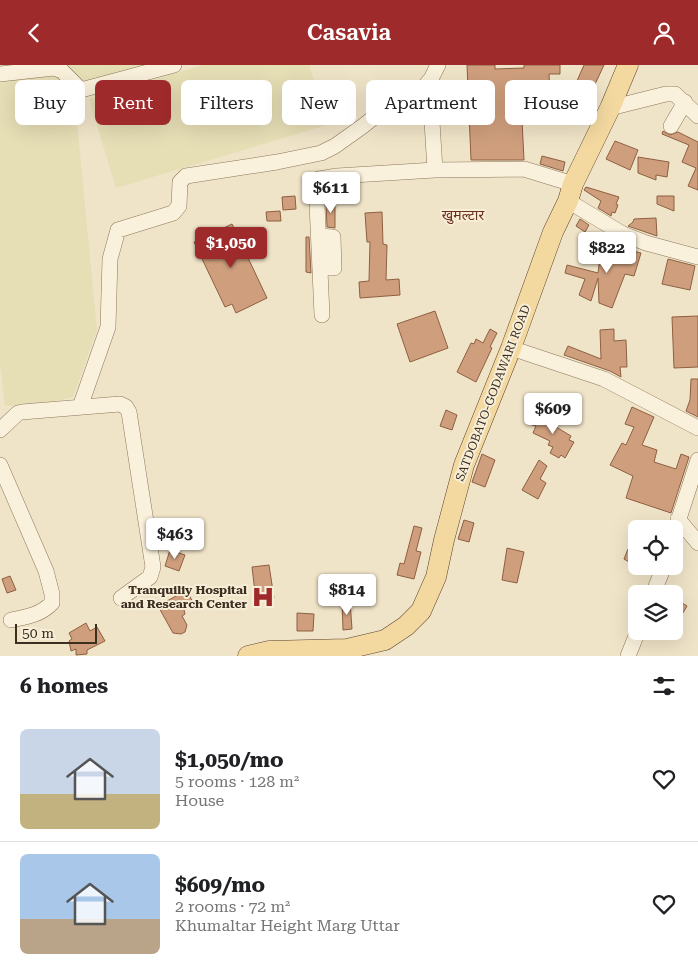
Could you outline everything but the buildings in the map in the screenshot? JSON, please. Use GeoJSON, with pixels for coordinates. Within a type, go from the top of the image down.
{"type":"FeatureCollection","features":[{"type":"Feature","properties":{"kind":"main road","name":"SATDOBATO-GODAWARI ROAD"},"geometry":{"type":"LineString","coordinates":[[248,656],[269,651],[347,649],[385,640],[406,626],[421,611],[436,577],[464,465],[511,348],[553,232],[628,65]]}},
{"type":"Feature","properties":{"kind":"street"},"geometry":{"type":"LineString","coordinates":[[0,74],[54,68],[62,71],[81,90],[174,65]]}},
{"type":"Feature","properties":{"kind":"street"},"geometry":{"type":"LineString","coordinates":[[80,407],[108,327],[110,259],[118,230],[173,213],[179,206],[180,182],[186,176],[286,160],[321,153],[335,147],[392,101],[425,86],[438,65]]}},
{"type":"Feature","properties":{"kind":"street"},"geometry":{"type":"LineString","coordinates":[[610,108],[666,94],[675,94],[698,116]]}},
{"type":"Feature","properties":{"kind":"street"},"geometry":{"type":"LineString","coordinates":[[671,126],[685,102]]}},
{"type":"Feature","properties":{"kind":"street"},"geometry":{"type":"LineString","coordinates":[[432,125],[435,170]]}},
{"type":"Feature","properties":{"kind":"street"},"geometry":{"type":"LineString","coordinates":[[322,315],[320,268],[334,268],[334,244],[333,237],[319,236],[316,186],[319,179],[337,175],[435,170],[524,169],[570,193],[623,234],[646,243],[698,257]]}},
{"type":"Feature","properties":{"kind":"street"},"geometry":{"type":"LineString","coordinates":[[511,348],[604,379],[698,428]]}},
{"type":"Feature","properties":{"kind":"street"},"geometry":{"type":"LineString","coordinates":[[0,430],[18,413],[22,412],[120,404],[126,407],[153,567],[150,577],[121,598]]}},
{"type":"Feature","properties":{"kind":"street"},"geometry":{"type":"LineString","coordinates":[[698,461],[678,519],[698,543]]}},
{"type":"Feature","properties":{"kind":"street"},"geometry":{"type":"LineString","coordinates":[[0,465],[46,571],[52,594],[52,603],[45,609],[37,614],[11,620]]}},
{"type":"Feature","properties":{"kind":"street"},"geometry":{"type":"LineString","coordinates":[[628,656],[634,640]]}},
{"type":"Feature","properties":{"kind":"shaded area"},"geometry":{"type":"Polygon","coordinates":[[[0,65],[58,65],[63,80],[15,80],[15,125],[77,125],[97,330],[73,397],[47,403],[5,406],[0,366],[0,65]]]}},
{"type":"Feature","properties":{"kind":"shaded area"},"geometry":{"type":"Polygon","coordinates":[[[67,65],[148,65],[101,80],[95,80],[95,82],[85,85],[85,80],[80,80],[67,65]]]}},
{"type":"Feature","properties":{"kind":"shaded area"},"geometry":{"type":"Polygon","coordinates":[[[203,65],[309,65],[314,80],[282,80],[282,125],[327,125],[116,188],[97,125],[171,125],[171,80],[153,80],[203,65]]]}},
{"type":"Feature","properties":{"kind":"shaded area"},"geometry":{"type":"Polygon","coordinates":[[[95,97],[95,119],[89,99],[95,97]]]}},
{"type":"Feature","properties":{"kind":"place","name":"Tranquiliy Hospital and Research Center"},"geometry":{"type":"Point","coordinates":[263,597]}},
{"type":"Feature","properties":{"kind":"district","name":"खुमल्टार"},"geometry":{"type":"Point","coordinates":[463,215]}}]}
